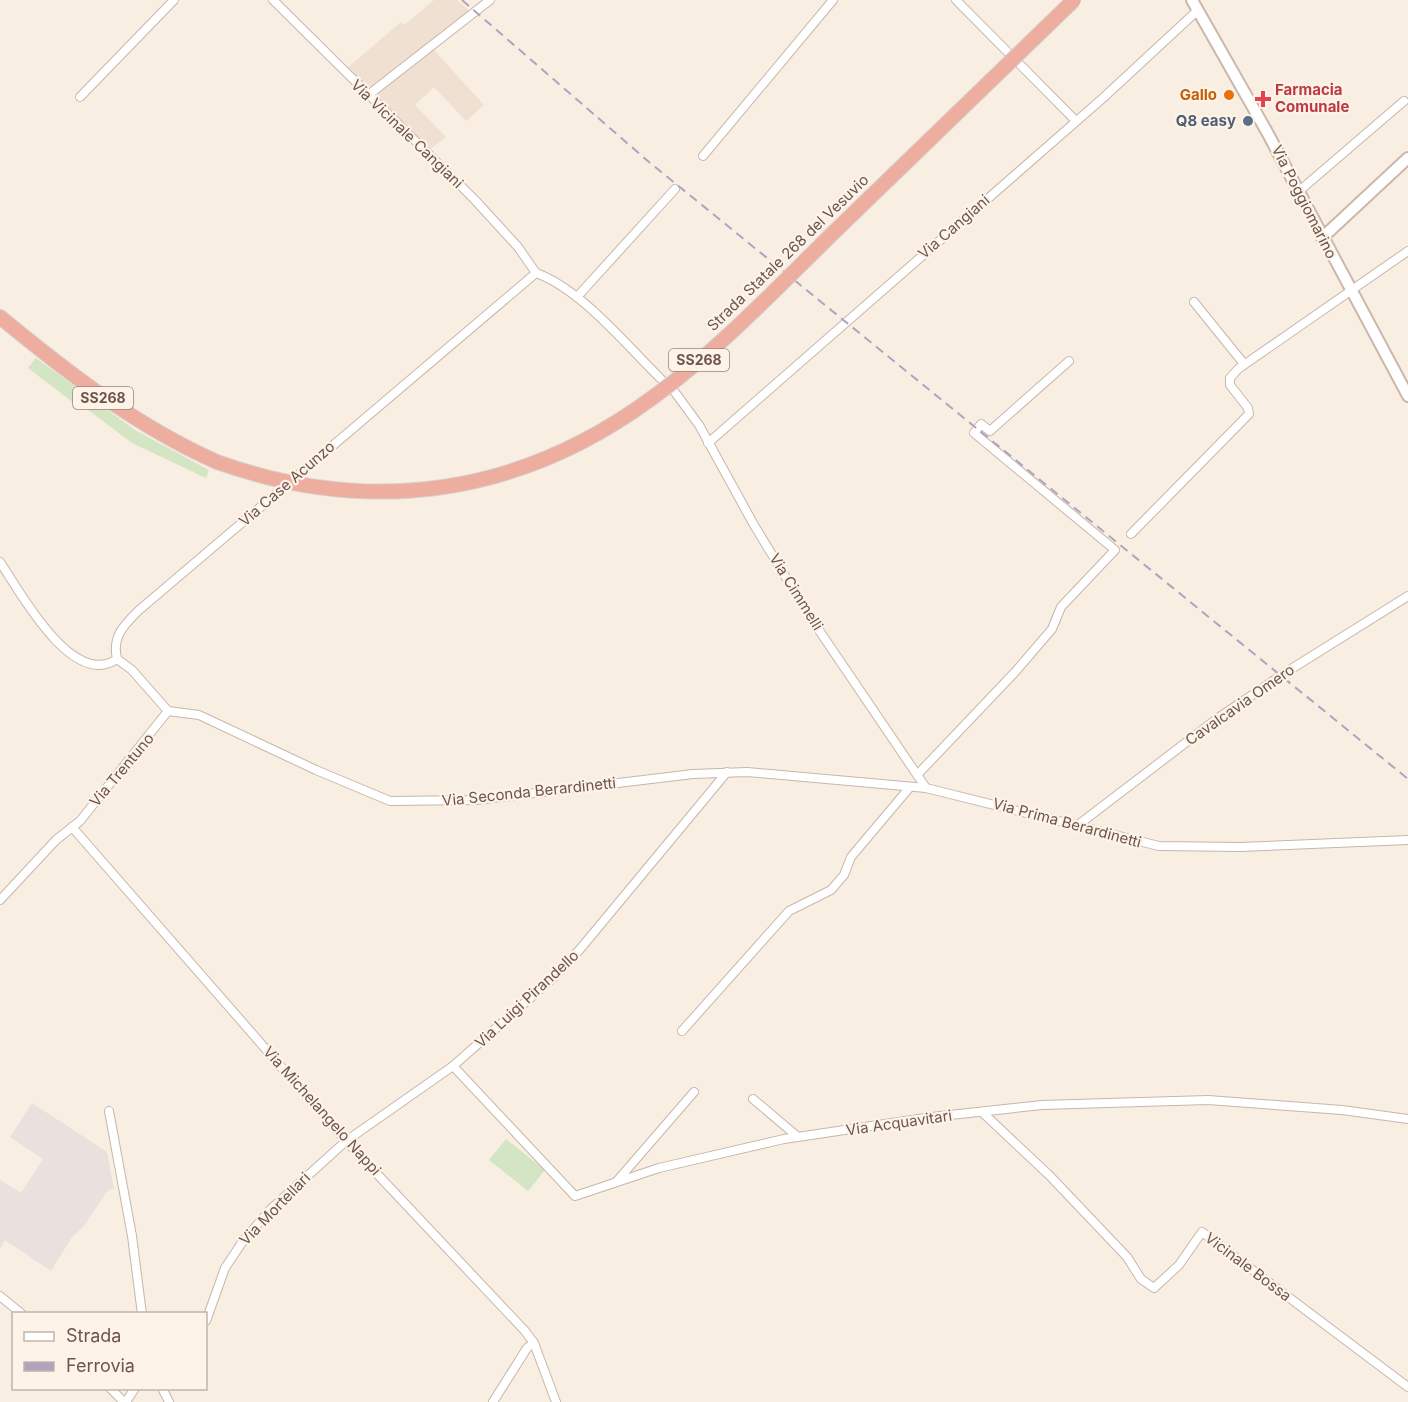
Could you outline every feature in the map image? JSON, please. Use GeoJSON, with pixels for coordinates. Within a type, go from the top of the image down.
{"type":"FeatureCollection","features":[{"type":"Feature","properties":{"kind":"highway","name":"Strada Statale 268 del Vesuvio"},"geometry":{"type":"LineString","coordinates":[[0,316],[106,400],[160,435],[217,462],[271,480],[327,490],[412,492],[492,478],[538,463],[582,442],[654,397],[719,342],[1074,0]]}},
{"type":"Feature","properties":{"kind":"main road","name":"Via Poggiomarino"},"geometry":{"type":"LineString","coordinates":[[1195,5],[1408,396]]}},
{"type":"Feature","properties":{"kind":"main road"},"geometry":{"type":"LineString","coordinates":[[1322,238],[1408,158]]}},
{"type":"Feature","properties":{"kind":"street"},"geometry":{"type":"LineString","coordinates":[[80,97],[174,0]]}},
{"type":"Feature","properties":{"kind":"street","name":"Via Vicinale Cangiani"},"geometry":{"type":"LineString","coordinates":[[273,0],[367,96],[474,199],[512,240],[536,273]]}},
{"type":"Feature","properties":{"kind":"street"},"geometry":{"type":"LineString","coordinates":[[367,96],[490,0]]}},
{"type":"Feature","properties":{"kind":"street"},"geometry":{"type":"LineString","coordinates":[[703,156],[833,0]]}},
{"type":"Feature","properties":{"kind":"street"},"geometry":{"type":"LineString","coordinates":[[956,0],[1076,121]]}},
{"type":"Feature","properties":{"kind":"street","name":"Via Cangiani"},"geometry":{"type":"LineString","coordinates":[[708,443],[1076,121],[1195,5]]}},
{"type":"Feature","properties":{"kind":"street"},"geometry":{"type":"LineString","coordinates":[[1298,192],[1404,101]]}},
{"type":"Feature","properties":{"kind":"street"},"geometry":{"type":"LineString","coordinates":[[577,297],[675,189]]}},
{"type":"Feature","properties":{"kind":"street"},"geometry":{"type":"LineString","coordinates":[[1131,534],[1249,414],[1248,408],[1230,385],[1230,378],[1244,364],[1408,251]]}},
{"type":"Feature","properties":{"kind":"street"},"geometry":{"type":"LineString","coordinates":[[536,273],[550,278],[577,297],[661,379]]}},
{"type":"Feature","properties":{"kind":"street","name":"Via Case Acunzo"},"geometry":{"type":"LineString","coordinates":[[117,659],[114,647],[117,634],[138,611],[536,273]]}},
{"type":"Feature","properties":{"kind":"street"},"geometry":{"type":"LineString","coordinates":[[1194,302],[1244,364]]}},
{"type":"Feature","properties":{"kind":"street"},"geometry":{"type":"LineString","coordinates":[[918,774],[1053,629],[1061,607],[1115,550],[974,433],[981,424],[990,431],[1069,361]]}},
{"type":"Feature","properties":{"kind":"street","name":"Via Cimmelli"},"geometry":{"type":"LineString","coordinates":[[674,391],[687,407],[808,614],[926,788]]}},
{"type":"Feature","properties":{"kind":"street"},"geometry":{"type":"LineString","coordinates":[[0,562],[28,606],[57,643],[88,664],[106,664],[117,659],[132,670],[168,711]]}},
{"type":"Feature","properties":{"kind":"street","name":"Cavalcavia Omero"},"geometry":{"type":"LineString","coordinates":[[1078,825],[1226,712],[1408,596]]}},
{"type":"Feature","properties":{"kind":"street","name":"Via Seconda Berardinetti"},"geometry":{"type":"LineString","coordinates":[[168,711],[199,715],[316,770],[390,801],[476,800],[727,772]]}},
{"type":"Feature","properties":{"kind":"street","name":"Via Trentuno"},"geometry":{"type":"LineString","coordinates":[[0,900],[56,840],[72,827],[160,724],[168,711]]}},
{"type":"Feature","properties":{"kind":"street","name":"Via Prima Berardinetti"},"geometry":{"type":"LineString","coordinates":[[727,772],[926,788],[1159,846],[1240,847],[1408,840]]}},
{"type":"Feature","properties":{"kind":"street","name":"Via Luigi Pirandello"},"geometry":{"type":"LineString","coordinates":[[346,1141],[453,1066],[554,977],[575,955],[727,772]]}},
{"type":"Feature","properties":{"kind":"street"},"geometry":{"type":"LineString","coordinates":[[682,1031],[789,911],[831,890],[844,875],[851,857],[910,787]]}},
{"type":"Feature","properties":{"kind":"street","name":"Via Michelangelo Nappi"},"geometry":{"type":"LineString","coordinates":[[72,827],[346,1141],[534,1343],[556,1402]]}},
{"type":"Feature","properties":{"kind":"street","name":"Via Acquavitari"},"geometry":{"type":"LineString","coordinates":[[453,1066],[575,1196],[581,1196],[617,1181],[659,1168],[798,1137],[982,1112],[1084,1101],[1208,1100],[1342,1110],[1408,1119]]}},
{"type":"Feature","properties":{"kind":"street"},"geometry":{"type":"LineString","coordinates":[[617,1181],[694,1092]]}},
{"type":"Feature","properties":{"kind":"street"},"geometry":{"type":"LineString","coordinates":[[753,1099],[798,1137]]}},
{"type":"Feature","properties":{"kind":"street"},"geometry":{"type":"LineString","coordinates":[[109,1111],[132,1236],[142,1312]]}},
{"type":"Feature","properties":{"kind":"street","name":"Vicinale Bossa"},"geometry":{"type":"LineString","coordinates":[[982,1112],[1050,1176],[1127,1257],[1141,1278],[1154,1288],[1179,1265],[1202,1232],[1408,1387]]}},
{"type":"Feature","properties":{"kind":"street","name":"Via Mortellari"},"geometry":{"type":"LineString","coordinates":[[207,1319],[225,1268],[243,1241],[271,1209],[346,1141]]}},
{"type":"Feature","properties":{"kind":"street"},"geometry":{"type":"LineString","coordinates":[[0,1296],[20,1312]]}},
{"type":"Feature","properties":{"kind":"street"},"geometry":{"type":"LineString","coordinates":[[493,1402],[527,1348],[534,1343]]}},
{"type":"Feature","properties":{"kind":"street"},"geometry":{"type":"LineString","coordinates":[[111,1390],[125,1402],[134,1390]]}},
{"type":"Feature","properties":{"kind":"shaded area"},"geometry":{"type":"Polygon","coordinates":[[[434,0],[457,0],[471,12],[368,92],[346,69],[401,22],[404,25],[434,0]]]}},
{"type":"Feature","properties":{"kind":"shaded area"},"geometry":{"type":"Polygon","coordinates":[[[433,49],[484,105],[466,121],[434,87],[415,105],[446,137],[428,151],[374,97],[433,49]]]}},
{"type":"Feature","properties":{"kind":"shaded area"},"geometry":{"type":"Polygon","coordinates":[[[32,1103],[107,1152],[114,1189],[108,1190],[84,1226],[72,1237],[51,1271],[5,1240],[0,1249],[0,1180],[21,1193],[43,1159],[10,1137],[32,1103]]]}},
{"type":"Feature","properties":{"kind":"green space"},"geometry":{"type":"Polygon","coordinates":[[[36,358],[135,430],[209,470],[206,478],[132,443],[87,409],[91,405],[85,400],[79,407],[28,368],[36,358]]]}},
{"type":"Feature","properties":{"kind":"green space"},"geometry":{"type":"Polygon","coordinates":[[[506,1139],[545,1170],[528,1191],[489,1160],[506,1139]]]}},
{"type":"Feature","properties":{"kind":"railway"},"geometry":{"type":"LineString","coordinates":[[462,0],[649,162],[1408,779]]}},
{"type":"Feature","properties":{"kind":"place","name":"Gallo"},"geometry":{"type":"Point","coordinates":[1229,95]}},
{"type":"Feature","properties":{"kind":"place","name":"Farmacia Comunale"},"geometry":{"type":"Point","coordinates":[1263,99]}},
{"type":"Feature","properties":{"kind":"place","name":"Q8 easy"},"geometry":{"type":"Point","coordinates":[1248,121]}}]}
